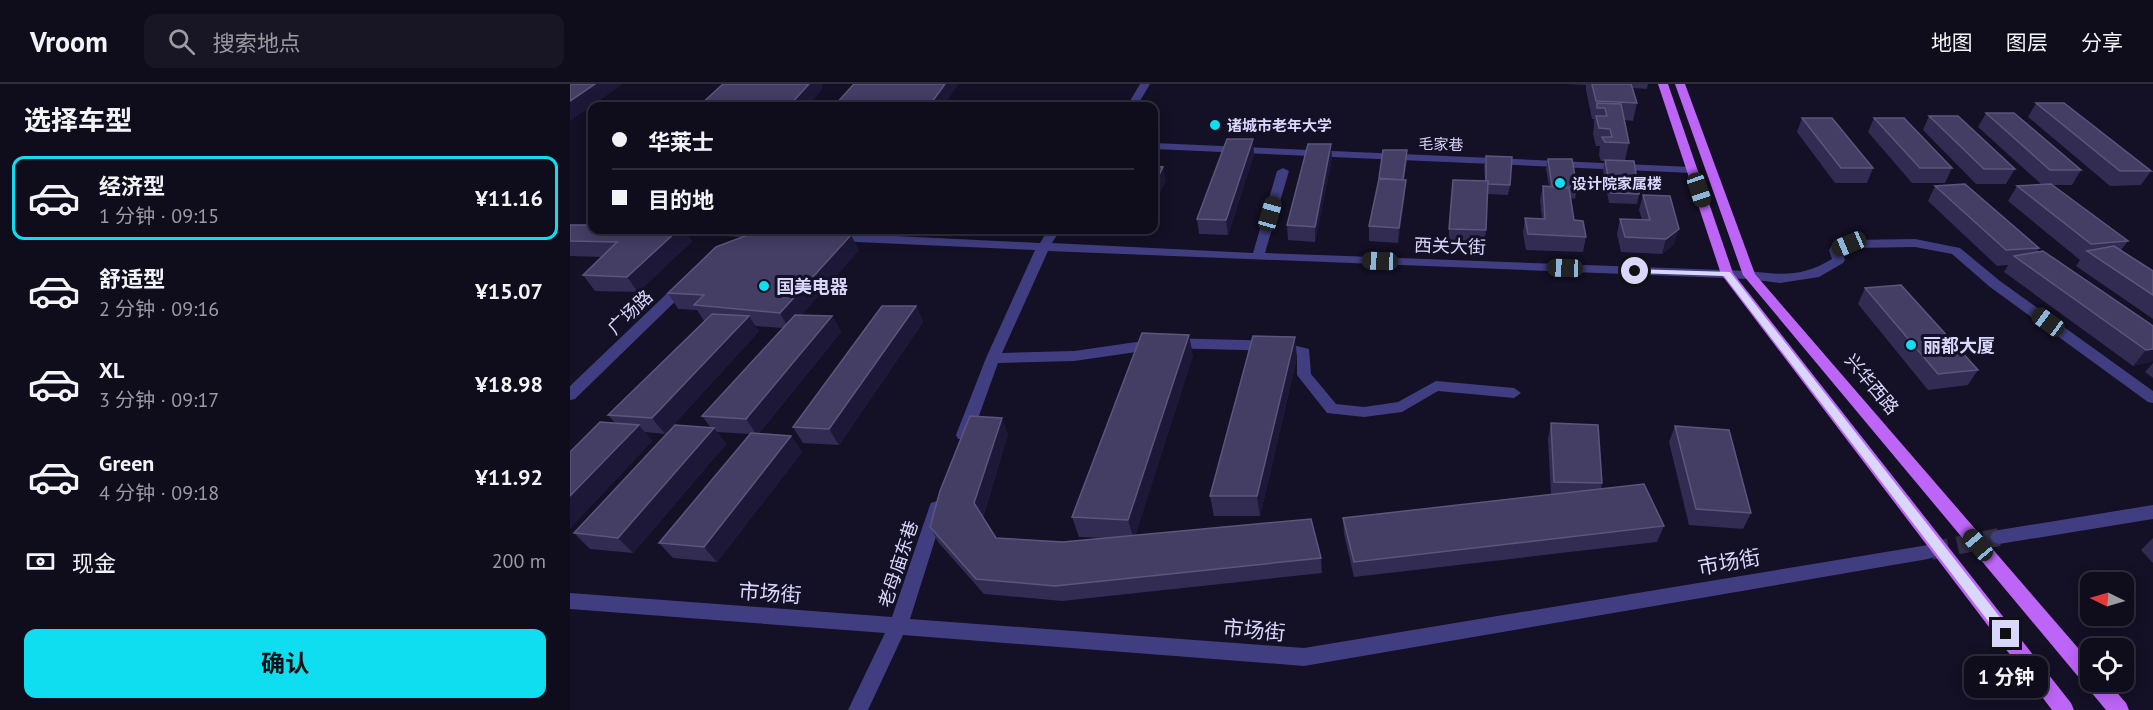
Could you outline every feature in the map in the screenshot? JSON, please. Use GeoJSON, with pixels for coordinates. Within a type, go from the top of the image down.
{"type":"FeatureCollection","features":[{"type":"Feature","properties":{"kind":"main road"},"geometry":{"type":"LineString","coordinates":[[1663,84],[1727,274],[2064,710]]}},
{"type":"Feature","properties":{"kind":"main road","name":"兴华西路"},"geometry":{"type":"LineString","coordinates":[[1680,84],[1749,275],[2080,665]]}},
{"type":"Feature","properties":{"kind":"main road","name":"兴华西路"},"geometry":{"type":"LineString","coordinates":[[2103,692],[2119,710]]}},
{"type":"Feature","properties":{"kind":"street"},"geometry":{"type":"LineString","coordinates":[[1134,102],[1145,84]]}},
{"type":"Feature","properties":{"kind":"street","name":"毛家巷"},"geometry":{"type":"LineString","coordinates":[[1158,146],[1692,170]]}},
{"type":"Feature","properties":{"kind":"street"},"geometry":{"type":"LineString","coordinates":[[1258,257],[1283,171]]}},
{"type":"Feature","properties":{"kind":"street"},"geometry":{"type":"LineString","coordinates":[[721,248],[736,234]]}},
{"type":"Feature","properties":{"kind":"street"},"geometry":{"type":"LineString","coordinates":[[960,445],[993,358],[1043,247],[1051,234]]}},
{"type":"Feature","properties":{"kind":"street","name":"西关大街"},"geometry":{"type":"LineString","coordinates":[[820,236],[1258,257],[1727,274],[1780,279],[1819,273],[1839,260],[1835,250],[1849,244],[1915,243],[1956,251],[1995,284],[2153,398]]}},
{"type":"Feature","properties":{"kind":"street","name":"广场路"},"geometry":{"type":"LineString","coordinates":[[570,395],[696,273]]}},
{"type":"Feature","properties":{"kind":"street"},"geometry":{"type":"LineString","coordinates":[[993,358],[1074,356],[1164,343],[1277,346],[1304,351],[1304,375],[1332,409],[1364,412],[1402,407],[1436,386],[1514,393]]}},
{"type":"Feature","properties":{"kind":"street","name":"老母庙东巷"},"geometry":{"type":"LineString","coordinates":[[858,710],[899,624],[924,543],[944,489]]}},
{"type":"Feature","properties":{"kind":"street"},"geometry":{"type":"LineString","coordinates":[[2000,537],[2153,512]]}},
{"type":"Feature","properties":{"kind":"street","name":"市场街"},"geometry":{"type":"LineString","coordinates":[[570,601],[899,624],[1305,657],[1928,552]]}},
{"type":"Feature","properties":{"kind":"building"},"geometry":{"type":"Polygon","coordinates":[[[570,84],[595,84],[570,101],[570,84]]]}},
{"type":"Feature","properties":{"kind":"building"},"geometry":{"type":"Polygon","coordinates":[[[723,84],[809,84],[793,102],[703,102],[723,84]]]}},
{"type":"Feature","properties":{"kind":"building"},"geometry":{"type":"Polygon","coordinates":[[[854,84],[945,84],[932,102],[838,102],[854,84]]]}},
{"type":"Feature","properties":{"kind":"building"},"geometry":{"type":"Polygon","coordinates":[[[1592,84],[1631,84],[1637,103],[1596,101],[1592,84]]]}},
{"type":"Feature","properties":{"kind":"building"},"geometry":{"type":"Polygon","coordinates":[[[1597,103],[1621,104],[1629,143],[1605,142],[1602,137],[1612,137],[1610,129],[1599,128],[1596,116],[1607,116],[1605,108],[1597,108],[1597,103]]]}},
{"type":"Feature","properties":{"kind":"building"},"geometry":{"type":"Polygon","coordinates":[[[2036,103],[2064,103],[2151,171],[2120,171],[2036,103]]]}},
{"type":"Feature","properties":{"kind":"building"},"geometry":{"type":"Polygon","coordinates":[[[1986,113],[2014,113],[2081,170],[2050,170],[1986,113]]]}},
{"type":"Feature","properties":{"kind":"building"},"geometry":{"type":"Polygon","coordinates":[[[1929,116],[1958,116],[2015,169],[1984,169],[1929,116]]]}},
{"type":"Feature","properties":{"kind":"building"},"geometry":{"type":"Polygon","coordinates":[[[1802,118],[1832,118],[1873,168],[1841,168],[1802,118]]]}},
{"type":"Feature","properties":{"kind":"building"},"geometry":{"type":"Polygon","coordinates":[[[1874,118],[1904,118],[1952,168],[1920,168],[1874,118]]]}},
{"type":"Feature","properties":{"kind":"building"},"geometry":{"type":"Polygon","coordinates":[[[1227,139],[1253,139],[1226,220],[1197,219],[1227,139]]]}},
{"type":"Feature","properties":{"kind":"building"},"geometry":{"type":"Polygon","coordinates":[[[1308,144],[1331,144],[1315,227],[1287,225],[1308,144]]]}},
{"type":"Feature","properties":{"kind":"building"},"geometry":{"type":"Polygon","coordinates":[[[1383,150],[1407,150],[1403,180],[1379,178],[1383,150]]]}},
{"type":"Feature","properties":{"kind":"building"},"geometry":{"type":"Polygon","coordinates":[[[1486,156],[1512,157],[1510,185],[1488,184],[1486,156]]]}},
{"type":"Feature","properties":{"kind":"building"},"geometry":{"type":"Polygon","coordinates":[[[1548,159],[1572,159],[1577,188],[1552,186],[1548,159]]]}},
{"type":"Feature","properties":{"kind":"building"},"geometry":{"type":"Polygon","coordinates":[[[1605,160],[1634,161],[1639,194],[1611,193],[1605,160]]]}},
{"type":"Feature","properties":{"kind":"building"},"geometry":{"type":"Polygon","coordinates":[[[1158,166],[1163,167],[1158,177],[1158,166]]]}},
{"type":"Feature","properties":{"kind":"building"},"geometry":{"type":"Polygon","coordinates":[[[1379,179],[1406,180],[1399,228],[1369,226],[1379,179]]]}},
{"type":"Feature","properties":{"kind":"building"},"geometry":{"type":"Polygon","coordinates":[[[1453,180],[1488,181],[1486,230],[1449,229],[1453,180]]]}},
{"type":"Feature","properties":{"kind":"building"},"geometry":{"type":"Polygon","coordinates":[[[1965,184],[2039,248],[2006,250],[1935,186],[1965,184]]]}},
{"type":"Feature","properties":{"kind":"building"},"geometry":{"type":"Polygon","coordinates":[[[2051,184],[2128,241],[2091,244],[2017,186],[2051,184]]]}},
{"type":"Feature","properties":{"kind":"building"},"geometry":{"type":"Polygon","coordinates":[[[1543,186],[1569,188],[1574,220],[1583,221],[1586,237],[1528,234],[1525,218],[1545,219],[1543,186]]]}},
{"type":"Feature","properties":{"kind":"building"},"geometry":{"type":"Polygon","coordinates":[[[1643,195],[1670,196],[1679,229],[1666,239],[1625,237],[1620,219],[1650,220],[1643,195]]]}},
{"type":"Feature","properties":{"kind":"building"},"geometry":{"type":"Polygon","coordinates":[[[570,225],[588,225],[588,234],[674,234],[627,277],[583,275],[617,242],[570,241],[570,225]]]}},
{"type":"Feature","properties":{"kind":"building","name":"国美电器"},"geometry":{"type":"Polygon","coordinates":[[[750,234],[851,235],[780,313],[694,305],[704,295],[668,293],[716,247],[750,234]]]}},
{"type":"Feature","properties":{"kind":"building"},"geometry":{"type":"Polygon","coordinates":[[[2114,246],[2153,271],[2153,295],[2087,251],[2114,246]]]}},
{"type":"Feature","properties":{"kind":"building"},"geometry":{"type":"Polygon","coordinates":[[[2043,251],[2153,326],[2153,349],[2146,350],[2014,256],[2043,251]]]}},
{"type":"Feature","properties":{"kind":"building"},"geometry":{"type":"Polygon","coordinates":[[[1901,285],[1978,370],[1938,374],[1865,288],[1901,285]]]}},
{"type":"Feature","properties":{"kind":"building"},"geometry":{"type":"Polygon","coordinates":[[[882,306],[916,306],[829,429],[793,427],[882,306]]]}},
{"type":"Feature","properties":{"kind":"building"},"geometry":{"type":"Polygon","coordinates":[[[712,314],[749,316],[652,418],[608,415],[712,314]]]}},
{"type":"Feature","properties":{"kind":"building"},"geometry":{"type":"Polygon","coordinates":[[[795,315],[832,316],[746,419],[702,416],[795,315]]]}},
{"type":"Feature","properties":{"kind":"building"},"geometry":{"type":"Polygon","coordinates":[[[1142,333],[1189,335],[1128,520],[1072,517],[1142,333]]]}},
{"type":"Feature","properties":{"kind":"building"},"geometry":{"type":"Polygon","coordinates":[[[1253,336],[1295,337],[1257,496],[1210,496],[1253,336]]]}},
{"type":"Feature","properties":{"kind":"building"},"geometry":{"type":"Polygon","coordinates":[[[970,416],[1002,418],[974,503],[996,538],[1063,542],[1311,519],[1321,558],[1055,586],[976,579],[930,527],[940,491],[970,416]]]}},
{"type":"Feature","properties":{"kind":"building"},"geometry":{"type":"Polygon","coordinates":[[[600,422],[639,425],[570,496],[570,452],[600,422]]]}},
{"type":"Feature","properties":{"kind":"building"},"geometry":{"type":"Polygon","coordinates":[[[1551,423],[1598,425],[1602,483],[1554,482],[1551,423]]]}},
{"type":"Feature","properties":{"kind":"building"},"geometry":{"type":"Polygon","coordinates":[[[675,425],[714,428],[618,538],[574,533],[675,425]]]}},
{"type":"Feature","properties":{"kind":"building"},"geometry":{"type":"Polygon","coordinates":[[[1675,426],[1729,430],[1751,513],[1696,509],[1675,426]]]}},
{"type":"Feature","properties":{"kind":"building"},"geometry":{"type":"Polygon","coordinates":[[[751,433],[791,436],[704,547],[659,543],[751,433]]]}},
{"type":"Feature","properties":{"kind":"building"},"geometry":{"type":"Polygon","coordinates":[[[1644,484],[1664,526],[1354,562],[1343,518],[1644,484]]]}},
{"type":"Feature","properties":{"kind":"tunnel"},"geometry":{"type":"LineString","coordinates":[[1931,551],[1999,537]]}},
{"type":"Feature","properties":{"kind":"place","name":"诸城市老年大学"},"geometry":{"type":"Point","coordinates":[1215,125]}},
{"type":"Feature","properties":{"kind":"place","name":"设计院家属楼"},"geometry":{"type":"Point","coordinates":[1560,183]}},
{"type":"Feature","properties":{"kind":"place","name":"国美电器"},"geometry":{"type":"Point","coordinates":[764,286]}},
{"type":"Feature","properties":{"kind":"place","name":"丽都大厦"},"geometry":{"type":"Point","coordinates":[1911,345]}},
{"type":"Feature","properties":{"kind":"route"},"geometry":{"type":"LineString","coordinates":[[1635,271],[1727,274],[2006,634]]}}]}
